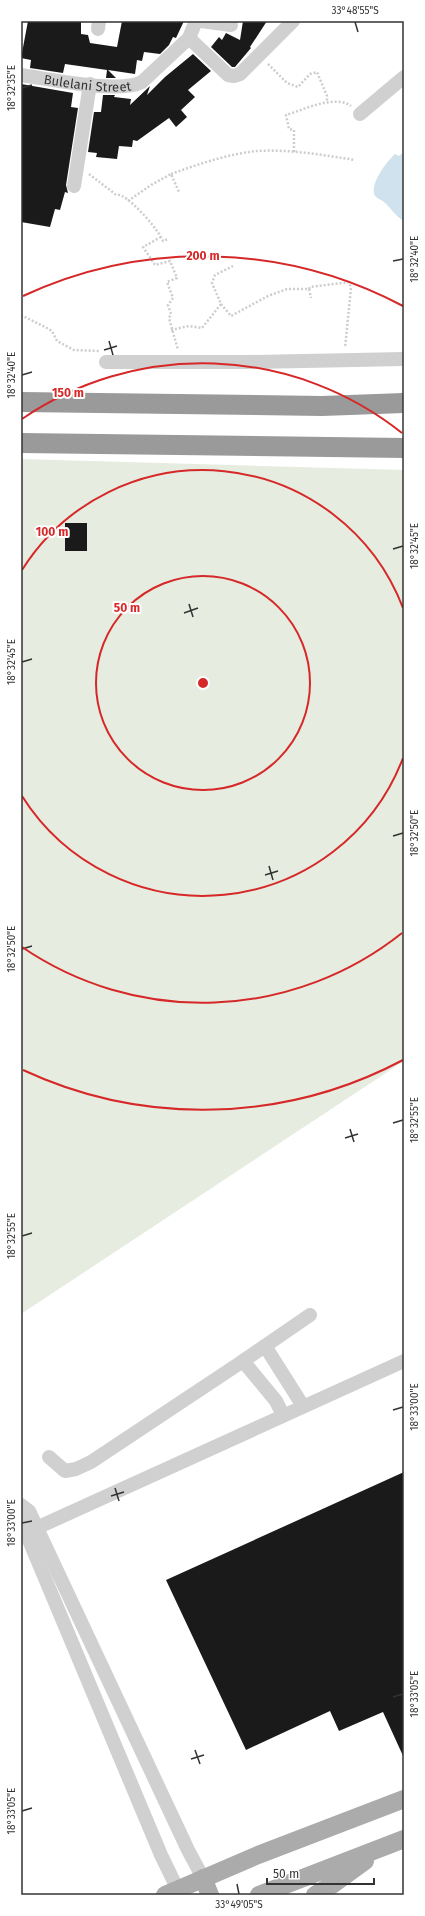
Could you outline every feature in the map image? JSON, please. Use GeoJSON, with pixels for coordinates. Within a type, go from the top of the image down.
{"type":"FeatureCollection","features":[{"type":"Feature","properties":{"kind":"highway"},"geometry":{"type":"LineString","coordinates":[[21,402],[322,406],[404,403]]}},
{"type":"Feature","properties":{"kind":"highway"},"geometry":{"type":"LineString","coordinates":[[21,443],[404,448]]}},
{"type":"Feature","properties":{"kind":"highway"},"geometry":{"type":"LineString","coordinates":[[291,446],[307,458],[404,460]]}},
{"type":"Feature","properties":{"kind":"main road"},"geometry":{"type":"LineString","coordinates":[[174,1893],[203,1878],[324,1828],[404,1799]]}},
{"type":"Feature","properties":{"kind":"main road"},"geometry":{"type":"LineString","coordinates":[[259,1895],[404,1839]]}},
{"type":"Feature","properties":{"kind":"main road"},"geometry":{"type":"LineString","coordinates":[[315,1895],[332,1885],[381,1848]]}},
{"type":"Feature","properties":{"kind":"main road"},"geometry":{"type":"LineString","coordinates":[[203,1878],[210,1895]]}},
{"type":"Feature","properties":{"kind":"street","name":"Bulelani Street"},"geometry":{"type":"LineString","coordinates":[[21,75],[122,88],[137,85],[189,38],[196,21]]}},
{"type":"Feature","properties":{"kind":"street"},"geometry":{"type":"LineString","coordinates":[[201,21],[231,25]]}},
{"type":"Feature","properties":{"kind":"street"},"geometry":{"type":"LineString","coordinates":[[189,38],[222,70],[232,77],[240,74],[258,54],[293,21]]}},
{"type":"Feature","properties":{"kind":"street"},"geometry":{"type":"LineString","coordinates":[[360,114],[404,77]]}},
{"type":"Feature","properties":{"kind":"street"},"geometry":{"type":"LineString","coordinates":[[74,186],[90,84]]}},
{"type":"Feature","properties":{"kind":"street"},"geometry":{"type":"LineString","coordinates":[[106,362],[249,362],[404,359]]}},
{"type":"Feature","properties":{"kind":"street"},"geometry":{"type":"LineString","coordinates":[[49,1457],[65,1471],[76,1469],[91,1462],[310,1315]]}},
{"type":"Feature","properties":{"kind":"street"},"geometry":{"type":"LineString","coordinates":[[265,1346],[303,1406]]}},
{"type":"Feature","properties":{"kind":"street"},"geometry":{"type":"LineString","coordinates":[[243,1361],[276,1401],[283,1415]]}},
{"type":"Feature","properties":{"kind":"street"},"geometry":{"type":"LineString","coordinates":[[26,1529],[404,1361]]}},
{"type":"Feature","properties":{"kind":"street"},"geometry":{"type":"LineString","coordinates":[[21,1505],[29,1511],[26,1529],[160,1855],[174,1893]]}},
{"type":"Feature","properties":{"kind":"street"},"geometry":{"type":"LineString","coordinates":[[26,1529],[203,1878]]}},
{"type":"Feature","properties":{"kind":"path"},"geometry":{"type":"LineString","coordinates":[[258,54],[287,83],[298,87],[310,74],[316,72],[327,96],[327,101]]}},
{"type":"Feature","properties":{"kind":"path"},"geometry":{"type":"LineString","coordinates":[[294,152],[294,130],[289,129],[286,115],[317,106],[327,101],[338,101],[348,104],[360,114]]}},
{"type":"Feature","properties":{"kind":"path"},"geometry":{"type":"LineString","coordinates":[[128,201],[151,185],[171,174],[234,155],[258,151],[294,152],[355,160]]}},
{"type":"Feature","properties":{"kind":"path"},"geometry":{"type":"LineString","coordinates":[[78,165],[107,186],[115,195],[122,196],[133,204],[163,241],[168,239]]}},
{"type":"Feature","properties":{"kind":"path"},"geometry":{"type":"LineString","coordinates":[[171,174],[179,192]]}},
{"type":"Feature","properties":{"kind":"path"},"geometry":{"type":"LineString","coordinates":[[161,237],[143,247],[155,265],[170,261],[177,278],[167,282],[173,298],[168,304],[170,314],[168,318],[183,362]]}},
{"type":"Feature","properties":{"kind":"path"},"geometry":{"type":"LineString","coordinates":[[233,266],[214,275],[212,283],[221,304],[231,316],[268,296],[287,289],[309,289],[310,287],[330,283],[348,282],[350,285],[346,360]]}},
{"type":"Feature","properties":{"kind":"path"},"geometry":{"type":"LineString","coordinates":[[309,289],[311,298]]}},
{"type":"Feature","properties":{"kind":"path"},"geometry":{"type":"LineString","coordinates":[[171,330],[189,326],[202,328],[221,304]]}},
{"type":"Feature","properties":{"kind":"path"},"geometry":{"type":"LineString","coordinates":[[21,315],[52,331],[57,341],[74,350],[99,351],[104,356],[106,362]]}},
{"type":"Feature","properties":{"kind":"shaded area"},"geometry":{"type":"Polygon","coordinates":[[[21,459],[404,470],[404,1061],[21,1314],[21,459]]]}},
{"type":"Feature","properties":{"kind":"water"},"geometry":{"type":"Polygon","coordinates":[[[404,152],[404,221],[398,217],[384,202],[376,197],[374,187],[379,174],[387,162],[395,154],[399,156],[404,152]]]}},
{"type":"Feature","properties":{"kind":"building"},"geometry":{"type":"Polygon","coordinates":[[[28,21],[81,21],[81,34],[88,35],[90,43],[117,47],[122,21],[184,21],[176,38],[173,37],[169,45],[160,54],[144,52],[142,61],[137,60],[135,74],[108,70],[116,78],[106,78],[107,70],[65,64],[63,73],[30,68],[31,60],[21,58],[28,21]]]}},
{"type":"Feature","properties":{"kind":"building"},"geometry":{"type":"Polygon","coordinates":[[[243,21],[267,21],[250,47],[251,48],[235,67],[232,67],[211,47],[219,37],[222,40],[226,33],[240,40],[243,21]]]}},
{"type":"Feature","properties":{"kind":"building"},"geometry":{"type":"Polygon","coordinates":[[[193,54],[211,71],[188,90],[195,97],[181,110],[187,117],[176,127],[169,118],[137,141],[133,140],[132,147],[119,146],[117,159],[96,157],[97,153],[88,152],[94,112],[101,112],[103,95],[115,95],[114,97],[131,99],[130,105],[150,86],[147,95],[165,77],[193,54]]]}},
{"type":"Feature","properties":{"kind":"building"},"geometry":{"type":"Polygon","coordinates":[[[21,84],[73,93],[71,107],[78,108],[66,185],[68,193],[65,192],[60,210],[55,209],[50,227],[21,222],[21,84]]]}},
{"type":"Feature","properties":{"kind":"building"},"geometry":{"type":"Polygon","coordinates":[[[65,523],[87,523],[87,551],[65,551],[65,523]]]}},
{"type":"Feature","properties":{"kind":"building"},"geometry":{"type":"Polygon","coordinates":[[[404,1472],[404,1758],[383,1712],[339,1731],[330,1711],[246,1750],[166,1580],[404,1472]]]}}]}
